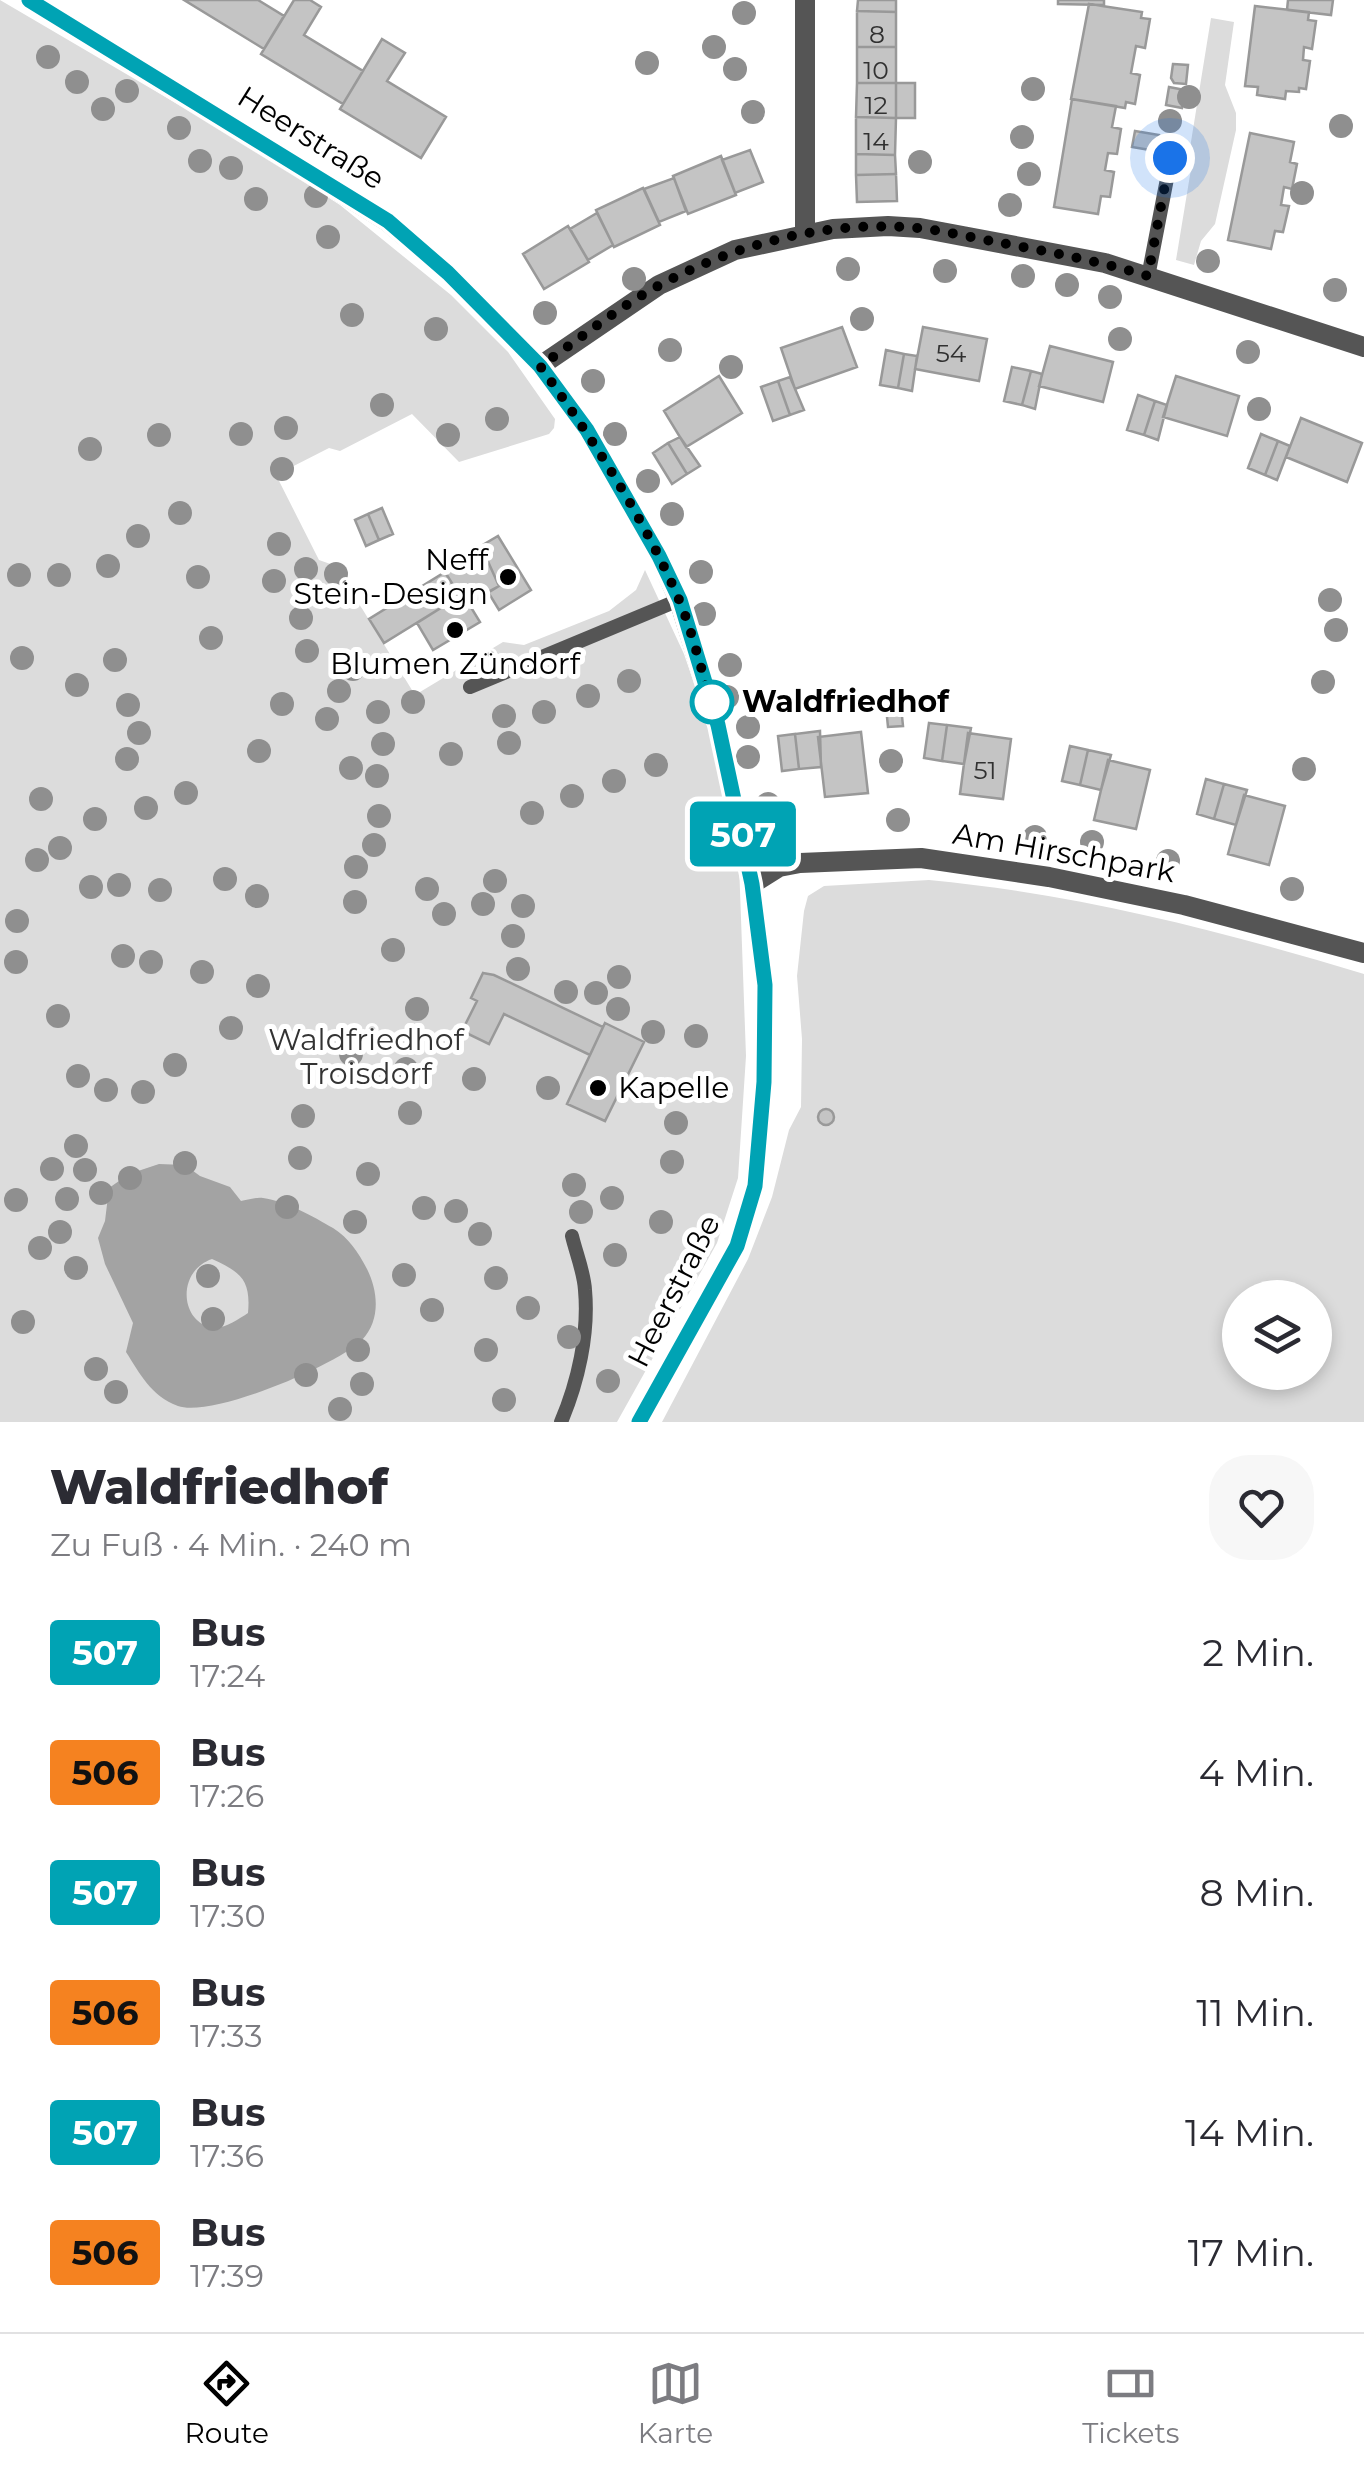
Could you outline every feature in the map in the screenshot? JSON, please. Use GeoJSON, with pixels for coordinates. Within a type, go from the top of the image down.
{"type":"FeatureCollection","features":[{"type":"Feature","properties":{"kind":"street","name":"Heerstraße"},"geometry":{"type":"LineString","coordinates":[[29,0],[388,221],[500,322],[540,366],[587,430],[680,600],[718,725],[752,884],[765,985],[764,1082],[755,1186],[737,1246],[639,1422]]}},
{"type":"Feature","properties":{"kind":"street"},"geometry":{"type":"LineString","coordinates":[[805,0],[805,234]]}},
{"type":"Feature","properties":{"kind":"street"},"geometry":{"type":"LineString","coordinates":[[540,366],[659,285],[735,250],[805,234],[870,227],[920,228],[1064,254],[1148,276],[1364,347]]}},
{"type":"Feature","properties":{"kind":"street","name":"Am Hirschpark"},"geometry":{"type":"LineString","coordinates":[[752,884],[780,867],[800,863],[921,858],[1048,876],[1167,901],[1364,953]]}},
{"type":"Feature","properties":{"kind":"lane"},"geometry":{"type":"LineString","coordinates":[[1148,276],[1170,158]]}},
{"type":"Feature","properties":{"kind":"lane"},"geometry":{"type":"LineString","coordinates":[[470,687],[680,600]]}},
{"type":"Feature","properties":{"kind":"lane"},"geometry":{"type":"LineString","coordinates":[[561,1422],[583,1348],[586,1289],[572,1236]]}},
{"type":"Feature","properties":{"kind":"green space","name":"Waldfriedhof Troisdorf"},"geometry":{"type":"Polygon","coordinates":[[[0,0],[232,136],[340,205],[451,295],[508,352],[555,419],[549,434],[459,462],[412,414],[340,451],[329,448],[276,475],[319,560],[336,566],[415,695],[503,642],[524,645],[609,611],[636,590],[645,570],[684,654],[709,727],[739,863],[746,1056],[738,1178],[717,1243],[617,1422],[0,1422],[0,0]]]}},
{"type":"Feature","properties":{"kind":"green space"},"geometry":{"type":"Polygon","coordinates":[[[1211,18],[1234,22],[1225,85],[1236,113],[1236,130],[1215,224],[1201,241],[1194,265],[1176,260],[1211,18]]]}},
{"type":"Feature","properties":{"kind":"green space"},"geometry":{"type":"Polygon","coordinates":[[[929,880],[984,886],[1203,929],[1364,974],[1364,1422],[662,1422],[748,1259],[772,1197],[789,1130],[801,1107],[802,1039],[797,976],[808,896],[824,886],[929,880]]]}},
{"type":"Feature","properties":{"kind":"shaded area"},"geometry":{"type":"Polygon","coordinates":[[[159,1164],[185,1165],[200,1176],[230,1187],[241,1201],[272,1200],[333,1228],[353,1246],[371,1278],[376,1305],[368,1332],[348,1351],[327,1363],[245,1397],[195,1408],[178,1406],[160,1396],[126,1352],[133,1323],[105,1264],[98,1238],[105,1221],[109,1188],[129,1174],[159,1164]],[[212,1259],[201,1265],[188,1284],[188,1306],[193,1315],[200,1323],[215,1328],[248,1313],[246,1285],[237,1273],[212,1259]]]}},
{"type":"Feature","properties":{"kind":"building"},"geometry":{"type":"Polygon","coordinates":[[[184,0],[258,0],[284,16],[264,49],[184,0]]]}},
{"type":"Feature","properties":{"kind":"building"},"geometry":{"type":"Polygon","coordinates":[[[294,0],[310,0],[321,7],[304,35],[363,71],[343,104],[261,54],[294,0]]]}},
{"type":"Feature","properties":{"kind":"building"},"geometry":{"type":"Polygon","coordinates":[[[858,0],[896,0],[896,12],[857,11],[858,0]]]}},
{"type":"Feature","properties":{"kind":"building"},"geometry":{"type":"Polygon","coordinates":[[[1058,0],[1104,0],[1104,5],[1058,4],[1058,0]]]}},
{"type":"Feature","properties":{"kind":"building"},"geometry":{"type":"Polygon","coordinates":[[[1288,0],[1333,0],[1331,15],[1287,10],[1288,0]]]}},
{"type":"Feature","properties":{"kind":"building"},"geometry":{"type":"Polygon","coordinates":[[[1089,4],[1142,12],[1141,18],[1150,19],[1145,48],[1136,46],[1131,73],[1140,75],[1135,104],[1126,102],[1125,108],[1071,99],[1089,4]]]}},
{"type":"Feature","properties":{"kind":"building"},"geometry":{"type":"Polygon","coordinates":[[[1255,6],[1309,12],[1308,20],[1316,21],[1312,49],[1304,47],[1303,60],[1310,61],[1306,89],[1286,91],[1285,99],[1257,95],[1258,87],[1245,86],[1255,6]]]}},
{"type":"Feature","properties":{"kind":"building"},"geometry":{"type":"Polygon","coordinates":[[[857,11],[896,12],[896,47],[857,47],[857,11]]]}},
{"type":"Feature","properties":{"kind":"building"},"geometry":{"type":"Polygon","coordinates":[[[382,39],[405,53],[387,81],[446,117],[421,158],[340,109],[382,39]]]}},
{"type":"Feature","properties":{"kind":"building"},"geometry":{"type":"Polygon","coordinates":[[[857,47],[896,47],[896,83],[857,83],[857,47]]]}},
{"type":"Feature","properties":{"kind":"building"},"geometry":{"type":"Polygon","coordinates":[[[1173,64],[1188,65],[1186,84],[1174,83],[1173,64]]]}},
{"type":"Feature","properties":{"kind":"building"},"geometry":{"type":"Polygon","coordinates":[[[857,83],[896,83],[896,118],[856,117],[857,83]]]}},
{"type":"Feature","properties":{"kind":"building"},"geometry":{"type":"Polygon","coordinates":[[[896,83],[915,83],[915,118],[896,118],[896,83]]]}},
{"type":"Feature","properties":{"kind":"building"},"geometry":{"type":"Polygon","coordinates":[[[1169,87],[1185,90],[1182,108],[1166,105],[1169,87]]]}},
{"type":"Feature","properties":{"kind":"building"},"geometry":{"type":"Polygon","coordinates":[[[1072,99],[1116,106],[1112,127],[1121,129],[1117,154],[1108,153],[1105,170],[1114,172],[1110,197],[1101,196],[1098,214],[1054,207],[1072,99]]]}},
{"type":"Feature","properties":{"kind":"building"},"geometry":{"type":"Polygon","coordinates":[[[856,117],[896,118],[895,155],[856,154],[856,117]]]}},
{"type":"Feature","properties":{"kind":"building"},"geometry":{"type":"Polygon","coordinates":[[[1135,131],[1159,135],[1156,151],[1132,147],[1135,131]]]}},
{"type":"Feature","properties":{"kind":"building"},"geometry":{"type":"Polygon","coordinates":[[[1250,133],[1294,142],[1290,162],[1297,164],[1292,189],[1284,187],[1281,205],[1289,206],[1283,232],[1275,231],[1271,249],[1228,240],[1250,133]]]}},
{"type":"Feature","properties":{"kind":"building"},"geometry":{"type":"Polygon","coordinates":[[[750,150],[763,182],[735,193],[722,160],[750,150]]]}},
{"type":"Feature","properties":{"kind":"building"},"geometry":{"type":"Polygon","coordinates":[[[856,154],[895,155],[896,174],[856,175],[856,154]]]}},
{"type":"Feature","properties":{"kind":"building"},"geometry":{"type":"Polygon","coordinates":[[[721,156],[736,195],[688,214],[673,176],[721,156]]]}},
{"type":"Feature","properties":{"kind":"building"},"geometry":{"type":"Polygon","coordinates":[[[896,174],[897,201],[857,202],[856,175],[896,174]]]}},
{"type":"Feature","properties":{"kind":"building"},"geometry":{"type":"Polygon","coordinates":[[[674,178],[686,211],[659,222],[644,189],[674,178]]]}},
{"type":"Feature","properties":{"kind":"building"},"geometry":{"type":"Polygon","coordinates":[[[643,188],[660,225],[614,247],[596,210],[643,188]]]}},
{"type":"Feature","properties":{"kind":"building"},"geometry":{"type":"Polygon","coordinates":[[[597,213],[613,245],[588,260],[570,229],[597,213]]]}},
{"type":"Feature","properties":{"kind":"building"},"geometry":{"type":"Polygon","coordinates":[[[568,226],[589,262],[544,289],[523,254],[568,226]]]}},
{"type":"Feature","properties":{"kind":"building"},"geometry":{"type":"Polygon","coordinates":[[[842,327],[857,367],[795,389],[781,348],[842,327]]]}},
{"type":"Feature","properties":{"kind":"building"},"geometry":{"type":"Polygon","coordinates":[[[923,327],[987,339],[979,381],[915,369],[923,327]]]}},
{"type":"Feature","properties":{"kind":"building"},"geometry":{"type":"Polygon","coordinates":[[[1050,346],[1113,362],[1103,402],[1039,386],[1050,346]]]}},
{"type":"Feature","properties":{"kind":"building"},"geometry":{"type":"Polygon","coordinates":[[[886,350],[904,354],[898,388],[880,385],[886,350]]]}},
{"type":"Feature","properties":{"kind":"building"},"geometry":{"type":"Polygon","coordinates":[[[904,354],[917,356],[912,391],[898,388],[904,354]]]}},
{"type":"Feature","properties":{"kind":"building"},"geometry":{"type":"Polygon","coordinates":[[[1012,367],[1031,371],[1022,405],[1004,401],[1012,367]]]}},
{"type":"Feature","properties":{"kind":"building"},"geometry":{"type":"Polygon","coordinates":[[[1031,371],[1042,374],[1035,409],[1022,405],[1031,371]]]}},
{"type":"Feature","properties":{"kind":"building"},"geometry":{"type":"Polygon","coordinates":[[[719,376],[742,413],[686,447],[664,411],[719,376]]]}},
{"type":"Feature","properties":{"kind":"building"},"geometry":{"type":"Polygon","coordinates":[[[1176,376],[1239,396],[1227,436],[1163,417],[1176,376]]]}},
{"type":"Feature","properties":{"kind":"building"},"geometry":{"type":"Polygon","coordinates":[[[790,377],[804,410],[790,415],[778,381],[790,377]]]}},
{"type":"Feature","properties":{"kind":"building"},"geometry":{"type":"Polygon","coordinates":[[[778,381],[790,415],[773,421],[761,387],[778,381]]]}},
{"type":"Feature","properties":{"kind":"building"},"geometry":{"type":"Polygon","coordinates":[[[1138,395],[1155,401],[1144,435],[1127,430],[1138,395]]]}},
{"type":"Feature","properties":{"kind":"building"},"geometry":{"type":"Polygon","coordinates":[[[1155,401],[1167,405],[1158,440],[1144,435],[1155,401]]]}},
{"type":"Feature","properties":{"kind":"building"},"geometry":{"type":"Polygon","coordinates":[[[1301,418],[1362,443],[1347,482],[1286,457],[1301,418]]]}},
{"type":"Feature","properties":{"kind":"building"},"geometry":{"type":"Polygon","coordinates":[[[1261,434],[1278,441],[1265,475],[1248,468],[1261,434]]]}},
{"type":"Feature","properties":{"kind":"building"},"geometry":{"type":"Polygon","coordinates":[[[680,437],[700,466],[687,474],[668,443],[680,437]]]}},
{"type":"Feature","properties":{"kind":"building"},"geometry":{"type":"Polygon","coordinates":[[[1278,441],[1290,446],[1277,480],[1265,475],[1278,441]]]}},
{"type":"Feature","properties":{"kind":"building"},"geometry":{"type":"Polygon","coordinates":[[[668,443],[687,474],[672,484],[653,453],[668,443]]]}},
{"type":"Feature","properties":{"kind":"building"},"geometry":{"type":"Polygon","coordinates":[[[382,508],[393,534],[379,540],[368,514],[382,508]]]}},
{"type":"Feature","properties":{"kind":"building"},"geometry":{"type":"Polygon","coordinates":[[[368,514],[379,540],[366,546],[355,520],[368,514]]]}},
{"type":"Feature","properties":{"kind":"building","name":"Neff Stein-Design"},"geometry":{"type":"Polygon","coordinates":[[[498,536],[531,590],[499,610],[488,592],[499,586],[481,546],[498,536]]]}},
{"type":"Feature","properties":{"kind":"building"},"geometry":{"type":"Polygon","coordinates":[[[481,546],[499,586],[466,606],[443,569],[481,546]]]}},
{"type":"Feature","properties":{"kind":"building"},"geometry":{"type":"Polygon","coordinates":[[[445,572],[460,596],[384,643],[369,619],[445,572]]]}},
{"type":"Feature","properties":{"kind":"building"},"geometry":{"type":"Polygon","coordinates":[[[460,596],[480,622],[433,650],[417,623],[460,596]]]}},
{"type":"Feature","properties":{"kind":"building"},"geometry":{"type":"Polygon","coordinates":[[[901,706],[903,726],[888,727],[886,707],[901,706]]]}},
{"type":"Feature","properties":{"kind":"building"},"geometry":{"type":"Polygon","coordinates":[[[929,723],[947,725],[942,761],[924,758],[929,723]]]}},
{"type":"Feature","properties":{"kind":"building"},"geometry":{"type":"Polygon","coordinates":[[[947,725],[971,728],[964,764],[942,761],[947,725]]]}},
{"type":"Feature","properties":{"kind":"building"},"geometry":{"type":"Polygon","coordinates":[[[820,731],[821,767],[799,769],[795,734],[820,731]]]}},
{"type":"Feature","properties":{"kind":"building"},"geometry":{"type":"Polygon","coordinates":[[[861,732],[868,793],[825,797],[818,737],[861,732]]]}},
{"type":"Feature","properties":{"kind":"building"},"geometry":{"type":"Polygon","coordinates":[[[968,733],[1011,739],[1003,799],[960,794],[968,733]]]}},
{"type":"Feature","properties":{"kind":"building"},"geometry":{"type":"Polygon","coordinates":[[[795,734],[799,769],[782,771],[778,736],[795,734]]]}},
{"type":"Feature","properties":{"kind":"building"},"geometry":{"type":"Polygon","coordinates":[[[1070,746],[1088,750],[1080,785],[1062,781],[1070,746]]]}},
{"type":"Feature","properties":{"kind":"building"},"geometry":{"type":"Polygon","coordinates":[[[1088,750],[1111,755],[1101,790],[1080,785],[1088,750]]]}},
{"type":"Feature","properties":{"kind":"building"},"geometry":{"type":"Polygon","coordinates":[[[1108,760],[1150,770],[1136,829],[1094,820],[1108,760]]]}},
{"type":"Feature","properties":{"kind":"building"},"geometry":{"type":"Polygon","coordinates":[[[1206,779],[1224,784],[1214,819],[1197,814],[1206,779]]]}},
{"type":"Feature","properties":{"kind":"building"},"geometry":{"type":"Polygon","coordinates":[[[1224,784],[1247,790],[1236,825],[1214,819],[1224,784]]]}},
{"type":"Feature","properties":{"kind":"building"},"geometry":{"type":"Polygon","coordinates":[[[1244,795],[1285,806],[1269,865],[1228,854],[1244,795]]]}},
{"type":"Feature","properties":{"kind":"building"},"geometry":{"type":"Polygon","coordinates":[[[483,973],[603,1027],[590,1055],[504,1014],[489,1044],[462,1031],[477,1001],[471,998],[483,973]]]}},
{"type":"Feature","properties":{"kind":"building","name":"Kapelle"},"geometry":{"type":"Polygon","coordinates":[[[605,1023],[644,1042],[605,1121],[567,1104],[605,1023]]]}},
{"type":"Feature","properties":{"kind":"building"},"geometry":{"type":"Polygon","coordinates":[[[826,1109],[834,1117],[826,1125],[818,1117],[826,1109]]]}},
{"type":"Feature","properties":{"kind":"bus line","name":"507"},"geometry":{"type":"LineString","coordinates":[[29,0],[388,221],[448,273],[540,366],[587,430],[680,600],[732,778],[752,884],[765,985],[764,1082],[755,1186],[737,1246],[639,1422]]}},
{"type":"Feature","properties":{"kind":"place","name":"Neff Stein-Design"},"geometry":{"type":"Point","coordinates":[508,577]}},
{"type":"Feature","properties":{"kind":"place","name":"Blumen Zündorf"},"geometry":{"type":"Point","coordinates":[455,630]}},
{"type":"Feature","properties":{"kind":"place","name":"Waldfriedhof"},"geometry":{"type":"Point","coordinates":[712,702]}},
{"type":"Feature","properties":{"kind":"place","name":"Kapelle"},"geometry":{"type":"Point","coordinates":[598,1088]}},
{"type":"Feature","properties":{"kind":"route"},"geometry":{"type":"LineString","coordinates":[[712,702],[680,600],[659,556],[587,430],[540,366],[659,285],[735,250],[833,230],[920,228],[1064,254],[1148,276],[1170,158]]}}]}
